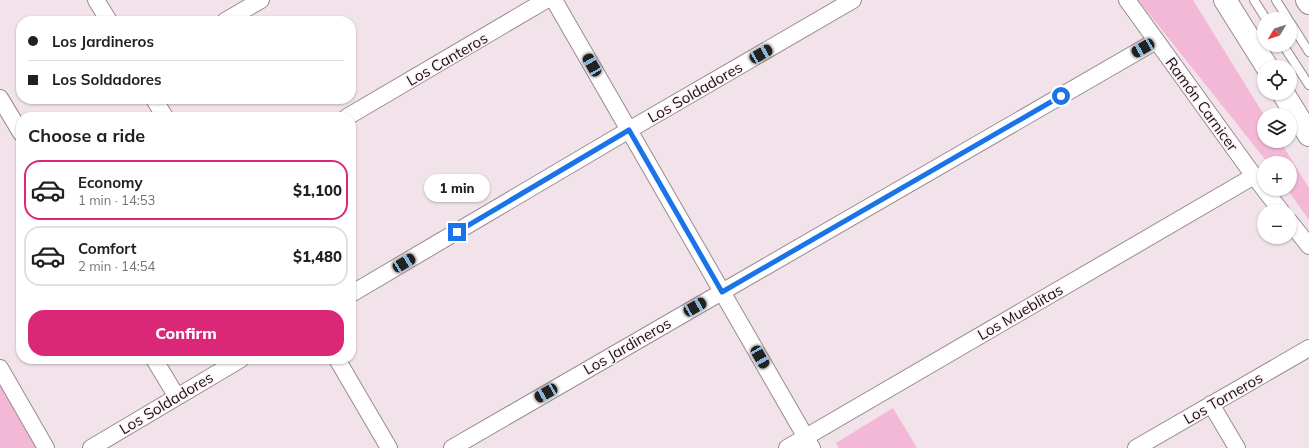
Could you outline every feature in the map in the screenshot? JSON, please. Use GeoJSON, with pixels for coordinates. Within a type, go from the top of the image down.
{"type":"FeatureCollection","features":[{"type":"Feature","properties":{"kind":"main road"},"geometry":{"type":"LineString","coordinates":[[1225,0],[1263,60]]}},
{"type":"Feature","properties":{"kind":"main road"},"geometry":{"type":"LineString","coordinates":[[1287,100],[1309,135]]}},
{"type":"Feature","properties":{"kind":"street"},"geometry":{"type":"LineString","coordinates":[[96,0],[106,16]]}},
{"type":"Feature","properties":{"kind":"street"},"geometry":{"type":"LineString","coordinates":[[234,16],[261,0]]}},
{"type":"Feature","properties":{"kind":"street","name":"Los Canteros"},"geometry":{"type":"LineString","coordinates":[[356,112],[546,0]]}},
{"type":"Feature","properties":{"kind":"street"},"geometry":{"type":"LineString","coordinates":[[554,0],[809,442]]}},
{"type":"Feature","properties":{"kind":"street","name":"Los Soldadores"},"geometry":{"type":"LineString","coordinates":[[356,291],[853,0]]}},
{"type":"Feature","properties":{"kind":"street","name":"Ramón Carnicer"},"geometry":{"type":"LineString","coordinates":[[1126,0],[1276,204]]}},
{"type":"Feature","properties":{"kind":"street","name":"Los Jardineros"},"geometry":{"type":"LineString","coordinates":[[452,448],[1156,41]]}},
{"type":"Feature","properties":{"kind":"street"},"geometry":{"type":"LineString","coordinates":[[0,98],[16,125]]}},
{"type":"Feature","properties":{"kind":"street","name":"Los Mueblitas"},"geometry":{"type":"LineString","coordinates":[[786,448],[809,442],[1254,176]]}},
{"type":"Feature","properties":{"kind":"street"},"geometry":{"type":"LineString","coordinates":[[1297,231],[1309,246]]}},
{"type":"Feature","properties":{"kind":"street","name":"Los Torneros"},"geometry":{"type":"LineString","coordinates":[[1136,448],[1309,348]]}},
{"type":"Feature","properties":{"kind":"street"},"geometry":{"type":"LineString","coordinates":[[157,364],[177,397]]}},
{"type":"Feature","properties":{"kind":"street","name":"Los Soldadores"},"geometry":{"type":"LineString","coordinates":[[91,448],[233,364]]}},
{"type":"Feature","properties":{"kind":"street"},"geometry":{"type":"LineString","coordinates":[[340,364],[388,448]]}},
{"type":"Feature","properties":{"kind":"street"},"geometry":{"type":"LineString","coordinates":[[0,368],[46,448]]}},
{"type":"Feature","properties":{"kind":"street"},"geometry":{"type":"LineString","coordinates":[[1212,404],[1237,448]]}},
{"type":"Feature","properties":{"kind":"lane"},"geometry":{"type":"LineString","coordinates":[[1254,0],[1262,12]]}},
{"type":"Feature","properties":{"kind":"lane"},"geometry":{"type":"LineString","coordinates":[[1276,0],[1284,12]]}},
{"type":"Feature","properties":{"kind":"lane"},"geometry":{"type":"LineString","coordinates":[[1297,33],[1309,52]]}},
{"type":"Feature","properties":{"kind":"lane"},"geometry":{"type":"LineString","coordinates":[[1288,52],[1309,85]]}},
{"type":"Feature","properties":{"kind":"shaded area"},"geometry":{"type":"Polygon","coordinates":[[[1138,0],[1193,0],[1260,108],[1257,108],[1257,148],[1284,148],[1289,156],[1262,156],[1138,0]]]}},
{"type":"Feature","properties":{"kind":"shaded area"},"geometry":{"type":"Polygon","coordinates":[[[1297,169],[1309,188],[1309,220],[1292,196],[1297,196],[1297,169]]]}},
{"type":"Feature","properties":{"kind":"shaded area"},"geometry":{"type":"Polygon","coordinates":[[[0,382],[39,448],[0,448],[0,382]]]}},
{"type":"Feature","properties":{"kind":"shaded area"},"geometry":{"type":"Polygon","coordinates":[[[893,408],[917,448],[839,448],[836,443],[893,408]]]}},
{"type":"Feature","properties":{"kind":"route"},"geometry":{"type":"LineString","coordinates":[[457,232],[629,130],[722,292],[1061,96]]}}]}
